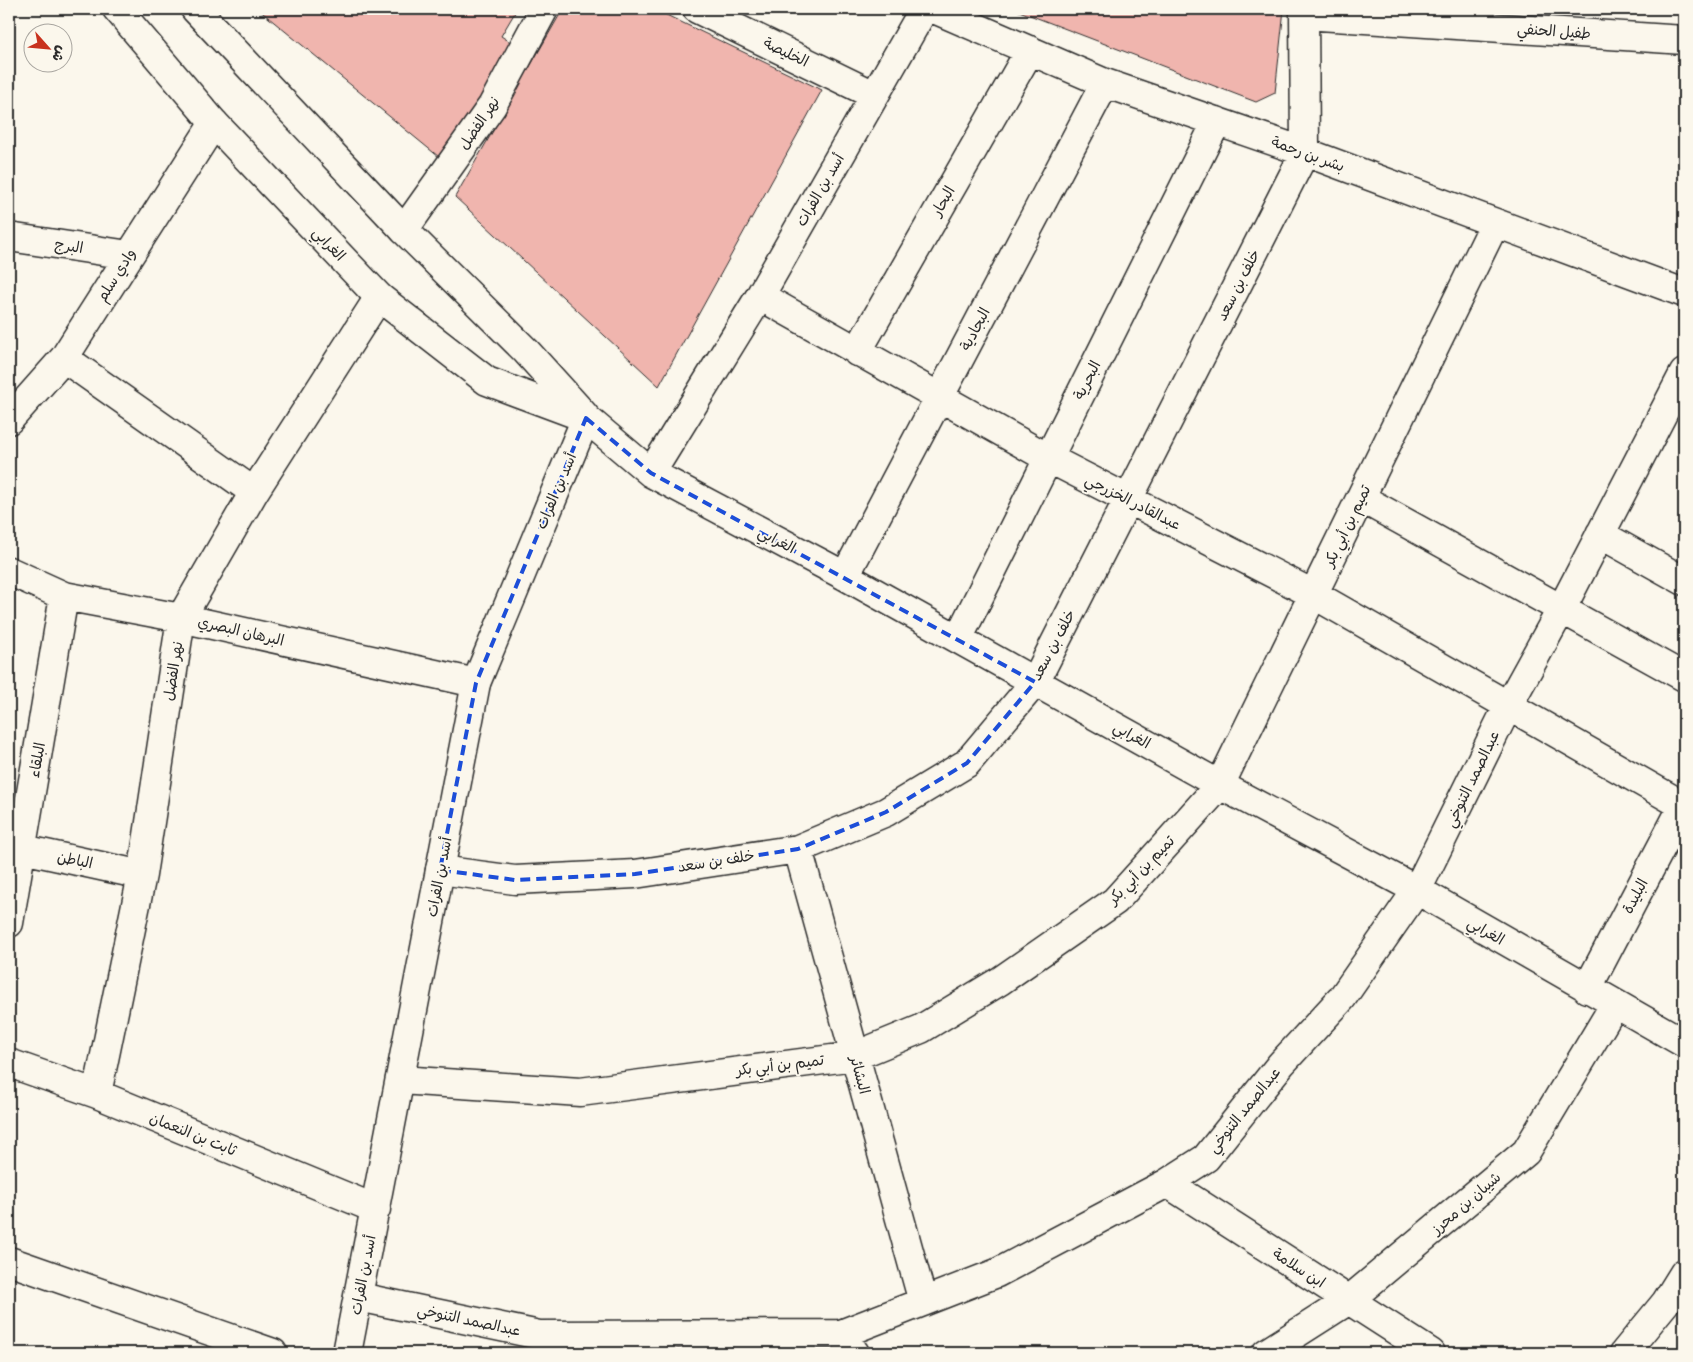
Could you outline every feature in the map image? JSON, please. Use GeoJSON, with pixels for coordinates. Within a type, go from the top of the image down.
{"type":"FeatureCollection","features":[{"type":"Feature","properties":{"kind":"street","name":"الغرابي"},"geometry":{"type":"LineString","coordinates":[[117,9],[214,123],[380,298],[487,381],[586,418]]}},
{"type":"Feature","properties":{"kind":"street","name":"الغرابي"},"geometry":{"type":"LineString","coordinates":[[195,9],[404,230],[526,350],[586,418],[651,473],[845,576],[1220,785],[1417,890],[1684,1043]]}},
{"type":"Feature","properties":{"kind":"street","name":"نهر الفضل"},"geometry":{"type":"LineString","coordinates":[[404,230],[492,106],[544,9]]}},
{"type":"Feature","properties":{"kind":"street","name":"الخليصة"},"geometry":{"type":"LineString","coordinates":[[697,9],[874,95]]}},
{"type":"Feature","properties":{"kind":"street","name":"أسد بن الفرات"},"geometry":{"type":"LineString","coordinates":[[651,473],[760,296],[924,9]]}},
{"type":"Feature","properties":{"kind":"street","name":"بشر بن رحمة"},"geometry":{"type":"LineString","coordinates":[[934,9],[1106,83],[1305,152],[1684,293]]}},
{"type":"Feature","properties":{"kind":"street","name":"طفيل الحنفي"},"geometry":{"type":"LineString","coordinates":[[1304,12],[1684,40]]}},
{"type":"Feature","properties":{"kind":"street","name":"خلف بن سعد"},"geometry":{"type":"LineString","coordinates":[[440,870],[515,880],[635,874],[798,849],[886,812],[967,763],[1035,682],[1305,152],[1304,12]]}},
{"type":"Feature","properties":{"kind":"street","name":"البحار"},"geometry":{"type":"LineString","coordinates":[[857,352],[1030,50]]}},
{"type":"Feature","properties":{"kind":"street","name":"البجادية"},"geometry":{"type":"LineString","coordinates":[[845,576],[1106,83]]}},
{"type":"Feature","properties":{"kind":"street","name":"البحرية"},"geometry":{"type":"LineString","coordinates":[[958,639],[1216,121]]}},
{"type":"Feature","properties":{"kind":"street","name":"وادي سلم"},"geometry":{"type":"LineString","coordinates":[[9,420],[64,358],[214,123]]}},
{"type":"Feature","properties":{"kind":"street","name":"تميم بن أبي بكر"},"geometry":{"type":"LineString","coordinates":[[400,1080],[580,1092],[855,1056],[929,1024],[1000,981],[1115,901],[1220,785],[1495,223]]}},
{"type":"Feature","properties":{"kind":"street","name":"البرج"},"geometry":{"type":"LineString","coordinates":[[9,237],[130,255]]}},
{"type":"Feature","properties":{"kind":"street","name":"عبدالقادر الخزرجي"},"geometry":{"type":"LineString","coordinates":[[760,296],[938,399],[1128,500],[1313,594],[1684,805]]}},
{"type":"Feature","properties":{"kind":"street","name":"نهر الفضل"},"geometry":{"type":"LineString","coordinates":[[97,1094],[142,874],[181,618],[254,492],[380,298]]}},
{"type":"Feature","properties":{"kind":"street"},"geometry":{"type":"LineString","coordinates":[[64,358],[254,492]]}},
{"type":"Feature","properties":{"kind":"street","name":"عبدالصمد التنوخي"},"geometry":{"type":"LineString","coordinates":[[359,1297],[539,1335],[848,1343],[923,1302],[996,1273],[1167,1183],[1206,1158],[1281,1064],[1342,998],[1417,890],[1509,704],[1562,608],[1684,373]]}},
{"type":"Feature","properties":{"kind":"street","name":"أسد بن الفرات"},"geometry":{"type":"LineString","coordinates":[[347,1353],[476,683],[586,418]]}},
{"type":"Feature","properties":{"kind":"street"},"geometry":{"type":"LineString","coordinates":[[1361,498],[1684,677]]}},
{"type":"Feature","properties":{"kind":"street"},"geometry":{"type":"LineString","coordinates":[[1600,534],[1684,581]]}},
{"type":"Feature","properties":{"kind":"street","name":"البرهان البصري"},"geometry":{"type":"LineString","coordinates":[[9,571],[64,596],[181,618],[476,683]]}},
{"type":"Feature","properties":{"kind":"street","name":"البلقاء"},"geometry":{"type":"LineString","coordinates":[[9,923],[15,847],[64,596]]}},
{"type":"Feature","properties":{"kind":"street","name":"البليدة"},"geometry":{"type":"LineString","coordinates":[[1587,989],[1684,805]]}},
{"type":"Feature","properties":{"kind":"street","name":"الباطن"},"geometry":{"type":"LineString","coordinates":[[15,847],[142,874]]}},
{"type":"Feature","properties":{"kind":"street","name":"البشائر"},"geometry":{"type":"LineString","coordinates":[[798,849],[923,1302]]}},
{"type":"Feature","properties":{"kind":"street","name":"شيبان بن محرز"},"geometry":{"type":"LineString","coordinates":[[1266,1353],[1349,1300],[1526,1152],[1615,1004]]}},
{"type":"Feature","properties":{"kind":"street","name":"ثابت بن النعمان"},"geometry":{"type":"LineString","coordinates":[[9,1063],[97,1094],[376,1209]]}},
{"type":"Feature","properties":{"kind":"street","name":"ابن سلامة"},"geometry":{"type":"LineString","coordinates":[[1167,1183],[1431,1353]]}},
{"type":"Feature","properties":{"kind":"street"},"geometry":{"type":"LineString","coordinates":[[9,1261],[273,1353]]}},
{"type":"Feature","properties":{"kind":"street"},"geometry":{"type":"LineString","coordinates":[[1624,1353],[1666,1302],[1684,1273]]}},
{"type":"Feature","properties":{"kind":"highlighted area"},"geometry":{"type":"Polygon","coordinates":[[[586,418],[651,473],[1035,682],[967,763],[886,812],[798,849],[635,874],[515,880],[440,870],[476,683],[586,418]]]}},
{"type":"Feature","properties":{"kind":"building"},"geometry":{"type":"Polygon","coordinates":[[[258,9],[517,9],[501,36],[518,47],[450,166],[258,9]]]}},
{"type":"Feature","properties":{"kind":"building"},"geometry":{"type":"Polygon","coordinates":[[[563,9],[654,9],[822,90],[659,386],[455,197],[563,9]]]}},
{"type":"Feature","properties":{"kind":"building"},"geometry":{"type":"Polygon","coordinates":[[[1014,9],[1284,9],[1275,93],[1256,102],[1014,9]]]}}]}
